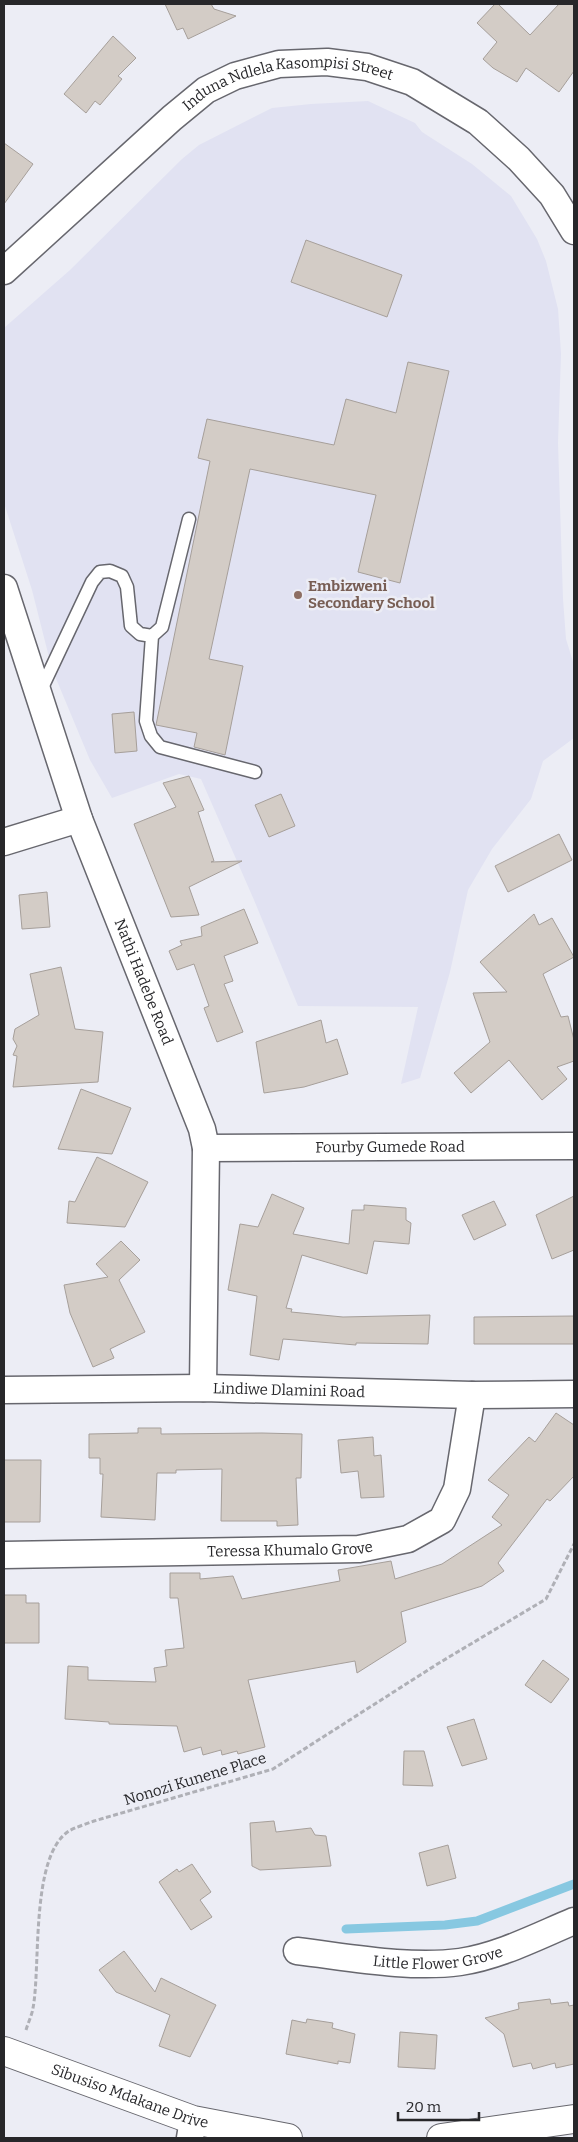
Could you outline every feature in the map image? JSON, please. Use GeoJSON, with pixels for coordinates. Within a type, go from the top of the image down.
{"type":"FeatureCollection","features":[{"type":"Feature","properties":{"kind":"street","name":"Induna Ndlela Kasompisi Street"},"geometry":{"type":"LineString","coordinates":[[4,271],[172,118],[206,90],[236,76],[279,64],[327,62],[367,67],[412,82],[478,122],[519,159],[552,195],[574,230]]}},
{"type":"Feature","properties":{"kind":"street","name":"Nathi Hadebe Road"},"geometry":{"type":"LineString","coordinates":[[4,588],[79,819],[202,1129],[206,1148],[203,1388]]}},
{"type":"Feature","properties":{"kind":"street"},"geometry":{"type":"LineString","coordinates":[[4,842],[79,819]]}},
{"type":"Feature","properties":{"kind":"street","name":"Fourby Gumede Road"},"geometry":{"type":"LineString","coordinates":[[206,1148],[574,1146]]}},
{"type":"Feature","properties":{"kind":"street","name":"Lindiwe Dlamini Road"},"geometry":{"type":"LineString","coordinates":[[4,1390],[203,1388],[472,1395],[574,1394]]}},
{"type":"Feature","properties":{"kind":"street","name":"Teressa Khumalo Grove"},"geometry":{"type":"LineString","coordinates":[[4,1556],[359,1549],[408,1539],[442,1520],[458,1489],[472,1395]]}},
{"type":"Feature","properties":{"kind":"street","name":"Little Flower Grove"},"geometry":{"type":"LineString","coordinates":[[297,1951],[420,1964],[461,1962],[505,1950],[574,1920]]}},
{"type":"Feature","properties":{"kind":"street","name":"Sibusiso Mdakane Drive"},"geometry":{"type":"LineString","coordinates":[[10,2053],[191,2129],[288,2138]]}},
{"type":"Feature","properties":{"kind":"street"},"geometry":{"type":"LineString","coordinates":[[441,2138],[574,2119]]}},
{"type":"Feature","properties":{"kind":"lane"},"geometry":{"type":"LineString","coordinates":[[190,519],[162,627],[152,636],[146,721],[150,736],[160,747],[255,772]]}},
{"type":"Feature","properties":{"kind":"lane"},"geometry":{"type":"LineString","coordinates":[[39,695],[92,582],[100,572],[110,571],[122,576],[127,587],[131,626],[140,634],[152,636]]}},
{"type":"Feature","properties":{"kind":"path","name":"Nonozi Kunene Place"},"geometry":{"type":"LineString","coordinates":[[10,2053],[34,2009],[37,1944],[44,1883],[52,1851],[68,1831],[273,1769],[439,1663],[546,1598],[574,1544]]}},
{"type":"Feature","properties":{"kind":"shaded area","name":"Embizweni Secondary School"},"geometry":{"type":"Polygon","coordinates":[[[368,101],[415,123],[422,132],[472,164],[511,196],[537,239],[546,261],[558,309],[561,354],[558,443],[563,599],[566,639],[574,665],[574,738],[543,761],[531,799],[492,849],[468,890],[450,972],[420,1078],[401,1084],[418,1007],[298,1006],[201,779],[179,774],[112,798],[90,760],[52,669],[32,590],[4,503],[4,328],[70,270],[182,159],[199,145],[272,108],[368,101]]]}},
{"type":"Feature","properties":{"kind":"building"},"geometry":{"type":"Polygon","coordinates":[[[165,4],[211,4],[214,9],[236,16],[188,39],[183,28],[177,30],[165,4]]]}},
{"type":"Feature","properties":{"kind":"building"},"geometry":{"type":"Polygon","coordinates":[[[495,4],[498,4],[530,35],[559,4],[574,4],[574,71],[559,92],[526,68],[517,82],[493,68],[483,59],[497,42],[477,23],[495,4]]]}},
{"type":"Feature","properties":{"kind":"building"},"geometry":{"type":"Polygon","coordinates":[[[113,36],[136,58],[118,76],[122,79],[100,105],[95,101],[86,113],[64,94],[113,36]]]}},
{"type":"Feature","properties":{"kind":"building"},"geometry":{"type":"Polygon","coordinates":[[[4,143],[33,164],[4,204],[4,143]]]}},
{"type":"Feature","properties":{"kind":"building"},"geometry":{"type":"Polygon","coordinates":[[[306,240],[402,275],[387,317],[291,282],[306,240]]]}},
{"type":"Feature","properties":{"kind":"building"},"geometry":{"type":"Polygon","coordinates":[[[408,362],[449,371],[400,583],[358,572],[376,495],[250,469],[209,659],[243,666],[225,755],[194,747],[197,733],[156,725],[210,461],[198,458],[207,419],[334,445],[346,399],[396,413],[408,362]]]}},
{"type":"Feature","properties":{"kind":"building"},"geometry":{"type":"Polygon","coordinates":[[[134,712],[137,751],[115,753],[112,714],[134,712]]]}},
{"type":"Feature","properties":{"kind":"building"},"geometry":{"type":"Polygon","coordinates":[[[189,776],[204,810],[198,812],[214,861],[211,862],[242,861],[189,887],[199,915],[171,917],[134,824],[176,807],[163,783],[189,776]]]}},
{"type":"Feature","properties":{"kind":"building"},"geometry":{"type":"Polygon","coordinates":[[[281,794],[295,826],[269,837],[255,805],[281,794]]]}},
{"type":"Feature","properties":{"kind":"building"},"geometry":{"type":"Polygon","coordinates":[[[559,834],[572,860],[508,892],[495,866],[559,834]]]}},
{"type":"Feature","properties":{"kind":"building"},"geometry":{"type":"Polygon","coordinates":[[[47,892],[50,927],[22,929],[19,895],[47,892]]]}},
{"type":"Feature","properties":{"kind":"building"},"geometry":{"type":"Polygon","coordinates":[[[244,909],[258,943],[224,956],[233,981],[224,984],[243,1032],[217,1042],[204,1008],[209,1006],[194,964],[177,970],[169,951],[182,945],[180,941],[202,936],[201,927],[244,909]]]}},
{"type":"Feature","properties":{"kind":"building"},"geometry":{"type":"Polygon","coordinates":[[[534,914],[539,925],[552,918],[574,957],[543,974],[561,1017],[568,1016],[574,1040],[574,1061],[557,1067],[567,1079],[542,1100],[509,1060],[471,1093],[454,1073],[490,1042],[473,993],[507,992],[480,962],[534,914]]]}},
{"type":"Feature","properties":{"kind":"building"},"geometry":{"type":"Polygon","coordinates":[[[61,967],[75,1029],[103,1032],[98,1082],[13,1087],[17,1056],[13,1055],[17,1046],[13,1039],[15,1029],[39,1015],[30,974],[61,967]]]}},
{"type":"Feature","properties":{"kind":"building"},"geometry":{"type":"Polygon","coordinates":[[[321,1020],[326,1043],[337,1039],[348,1074],[304,1087],[264,1093],[256,1042],[321,1020]]]}},
{"type":"Feature","properties":{"kind":"building"},"geometry":{"type":"Polygon","coordinates":[[[81,1089],[131,1108],[112,1154],[58,1149],[81,1089]]]}},
{"type":"Feature","properties":{"kind":"building"},"geometry":{"type":"Polygon","coordinates":[[[97,1157],[148,1182],[125,1227],[67,1223],[69,1201],[75,1202],[97,1157]]]}},
{"type":"Feature","properties":{"kind":"building"},"geometry":{"type":"Polygon","coordinates":[[[272,1194],[304,1208],[293,1234],[349,1244],[352,1210],[364,1210],[364,1205],[406,1208],[406,1220],[411,1223],[409,1244],[374,1241],[367,1274],[302,1255],[286,1308],[292,1309],[291,1312],[343,1317],[430,1315],[428,1344],[356,1343],[356,1345],[283,1339],[279,1360],[250,1355],[257,1296],[228,1290],[240,1224],[258,1227],[272,1194]]]}},
{"type":"Feature","properties":{"kind":"building"},"geometry":{"type":"Polygon","coordinates":[[[574,1196],[574,1250],[552,1259],[536,1215],[574,1196]]]}},
{"type":"Feature","properties":{"kind":"building"},"geometry":{"type":"Polygon","coordinates":[[[494,1201],[506,1225],[474,1240],[462,1215],[494,1201]]]}},
{"type":"Feature","properties":{"kind":"building"},"geometry":{"type":"Polygon","coordinates":[[[121,1241],[140,1260],[119,1280],[145,1332],[110,1349],[114,1358],[93,1367],[70,1313],[64,1285],[108,1277],[96,1264],[121,1241]]]}},
{"type":"Feature","properties":{"kind":"building"},"geometry":{"type":"Polygon","coordinates":[[[574,1316],[574,1344],[474,1344],[474,1317],[574,1316]]]}},
{"type":"Feature","properties":{"kind":"building"},"geometry":{"type":"Polygon","coordinates":[[[556,1413],[574,1425],[574,1476],[550,1501],[547,1499],[498,1563],[504,1571],[482,1586],[401,1612],[406,1642],[357,1673],[355,1661],[248,1680],[265,1747],[238,1754],[237,1751],[222,1755],[221,1750],[203,1755],[201,1747],[184,1752],[177,1726],[109,1724],[109,1722],[65,1719],[68,1666],[88,1667],[88,1680],[156,1682],[154,1668],[167,1666],[165,1650],[184,1648],[178,1598],[170,1598],[170,1573],[200,1573],[200,1579],[233,1576],[242,1599],[340,1581],[338,1570],[391,1561],[395,1579],[442,1564],[502,1525],[492,1517],[509,1495],[488,1480],[529,1437],[535,1442],[556,1413]]]}},
{"type":"Feature","properties":{"kind":"building"},"geometry":{"type":"Polygon","coordinates":[[[138,1428],[161,1428],[161,1434],[302,1434],[301,1478],[296,1478],[298,1525],[277,1526],[277,1521],[221,1521],[222,1469],[176,1470],[176,1473],[157,1473],[155,1520],[101,1517],[103,1474],[100,1474],[100,1458],[89,1458],[89,1434],[138,1433],[138,1428]]]}},
{"type":"Feature","properties":{"kind":"building"},"geometry":{"type":"Polygon","coordinates":[[[373,1437],[374,1456],[381,1455],[384,1497],[361,1498],[358,1471],[341,1473],[338,1440],[373,1437]]]}},
{"type":"Feature","properties":{"kind":"building"},"geometry":{"type":"Polygon","coordinates":[[[4,1460],[41,1460],[40,1522],[4,1522],[4,1460]]]}},
{"type":"Feature","properties":{"kind":"building"},"geometry":{"type":"Polygon","coordinates":[[[4,1595],[26,1595],[26,1603],[39,1603],[39,1643],[4,1643],[4,1595]]]}},
{"type":"Feature","properties":{"kind":"building"},"geometry":{"type":"Polygon","coordinates":[[[543,1660],[569,1679],[551,1703],[525,1685],[543,1660]]]}},
{"type":"Feature","properties":{"kind":"building"},"geometry":{"type":"Polygon","coordinates":[[[474,1719],[487,1759],[462,1766],[447,1727],[474,1719]]]}},
{"type":"Feature","properties":{"kind":"building"},"geometry":{"type":"Polygon","coordinates":[[[404,1751],[424,1751],[433,1786],[403,1785],[404,1751]]]}},
{"type":"Feature","properties":{"kind":"building"},"geometry":{"type":"Polygon","coordinates":[[[274,1821],[276,1832],[311,1828],[315,1835],[326,1836],[331,1866],[260,1870],[252,1866],[250,1823],[274,1821]]]}},
{"type":"Feature","properties":{"kind":"building"},"geometry":{"type":"Polygon","coordinates":[[[448,1845],[456,1878],[427,1886],[419,1853],[448,1845]]]}},
{"type":"Feature","properties":{"kind":"building"},"geometry":{"type":"Polygon","coordinates":[[[192,1864],[211,1892],[200,1900],[212,1917],[191,1930],[159,1882],[177,1869],[179,1872],[192,1864]]]}},
{"type":"Feature","properties":{"kind":"building"},"geometry":{"type":"Polygon","coordinates":[[[124,1951],[155,1992],[161,1978],[216,2005],[190,2057],[159,2046],[170,2015],[116,1992],[99,1970],[124,1951]]]}},
{"type":"Feature","properties":{"kind":"building"},"geometry":{"type":"Polygon","coordinates":[[[550,1999],[551,2004],[568,2002],[569,2006],[574,2005],[574,2064],[556,2068],[555,2063],[533,2069],[531,2063],[513,2067],[504,2034],[485,2018],[519,2009],[518,2003],[550,1999]]]}},
{"type":"Feature","properties":{"kind":"building"},"geometry":{"type":"Polygon","coordinates":[[[307,2019],[333,2023],[332,2028],[355,2034],[350,2063],[338,2061],[338,2064],[286,2054],[292,2020],[306,2023],[307,2019]]]}},
{"type":"Feature","properties":{"kind":"building"},"geometry":{"type":"Polygon","coordinates":[[[400,2032],[437,2035],[435,2069],[398,2067],[400,2032]]]}},
{"type":"Feature","properties":{"kind":"waterway"},"geometry":{"type":"LineString","coordinates":[[346,1929],[445,1925],[477,1921],[574,1884]]}},
{"type":"Feature","properties":{"kind":"place","name":"Embizweni Secondary School"},"geometry":{"type":"Point","coordinates":[298,595]}}]}
